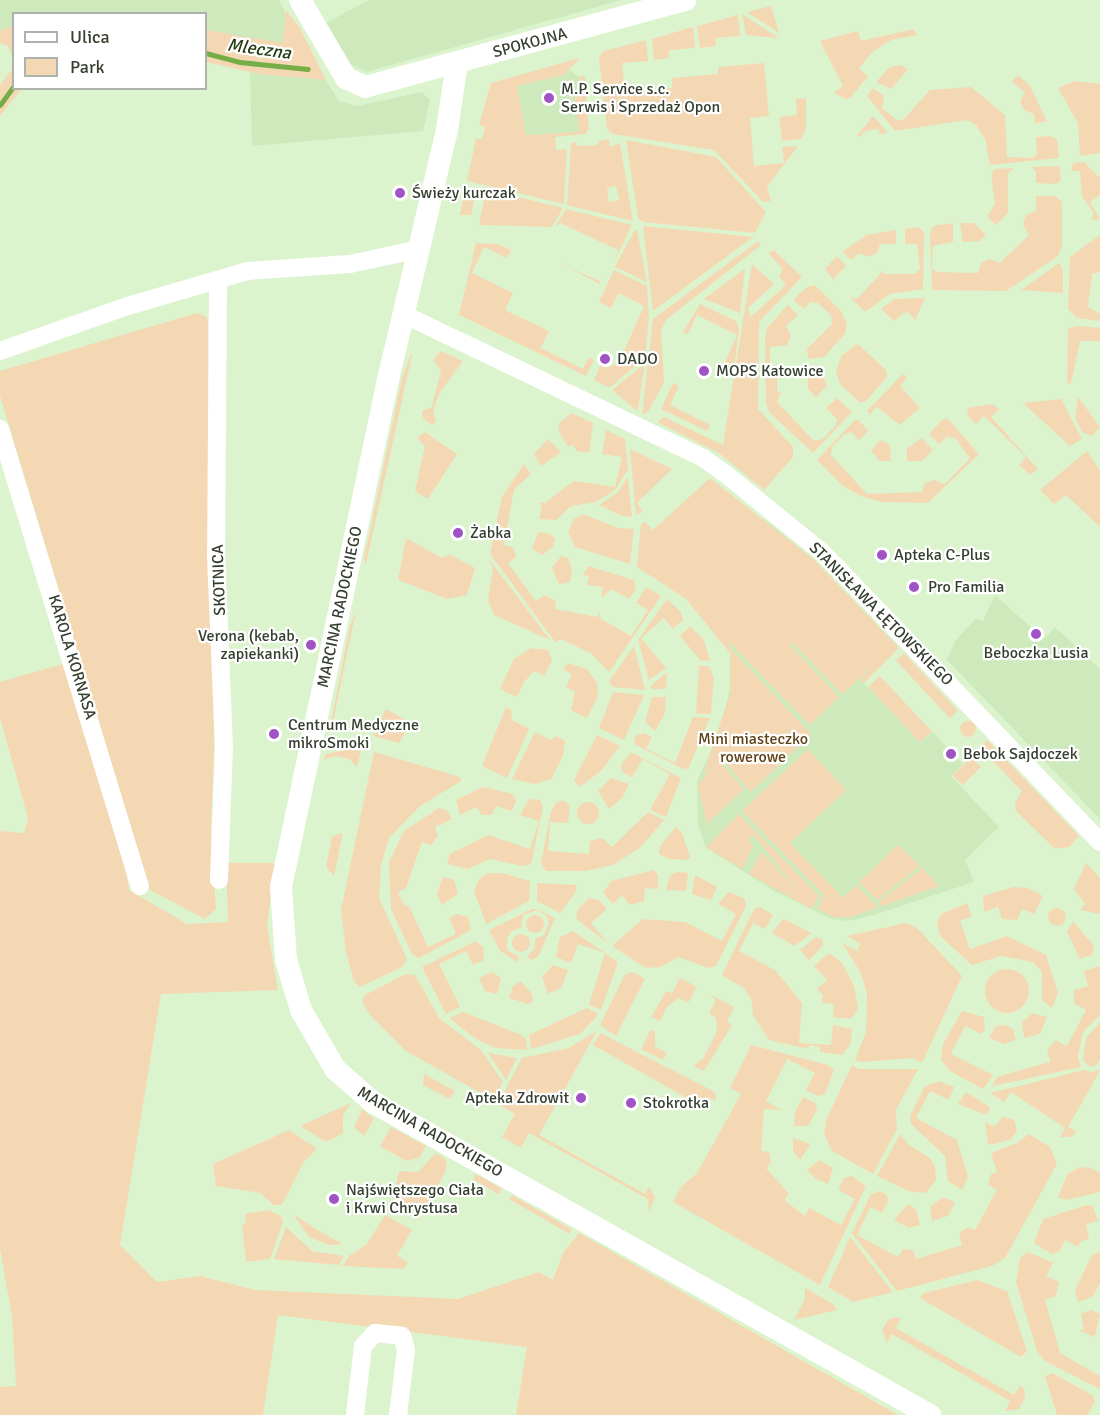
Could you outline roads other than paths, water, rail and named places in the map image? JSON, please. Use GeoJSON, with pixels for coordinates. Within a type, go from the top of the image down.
{"type":"FeatureCollection","features":[{"type":"Feature","properties":{"kind":"street","name":"SPOKOJNA"},"geometry":{"type":"LineString","coordinates":[[300,0],[346,78],[358,87],[374,86],[685,0]]}},
{"type":"Feature","properties":{"kind":"street","name":"MARCINA RADOCKIEGO"},"geometry":{"type":"LineString","coordinates":[[456,63],[447,130],[281,887],[286,960],[308,1025],[335,1069],[374,1102],[930,1415]]}},
{"type":"Feature","properties":{"kind":"street"},"geometry":{"type":"LineString","coordinates":[[0,351],[128,306],[248,270],[350,264],[420,249]]}},
{"type":"Feature","properties":{"kind":"street","name":"SKOTNICA"},"geometry":{"type":"LineString","coordinates":[[218,280],[216,556],[224,736],[219,880]]}},
{"type":"Feature","properties":{"kind":"street","name":"STANISŁAWA ŁĘTOWSKIEGO"},"geometry":{"type":"LineString","coordinates":[[405,315],[703,458],[723,472],[824,553],[1100,842]]}},
{"type":"Feature","properties":{"kind":"street","name":"KAROLA KORNASA"},"geometry":{"type":"LineString","coordinates":[[0,429],[140,886]]}},
{"type":"Feature","properties":{"kind":"street"},"geometry":{"type":"LineString","coordinates":[[355,1415],[363,1346],[375,1334],[402,1336],[406,1350],[398,1415]]}},
{"type":"Feature","properties":{"kind":"waterway","name":"Mleczna"},"geometry":{"type":"LineString","coordinates":[[207,53],[240,62],[308,69]]}},
{"type":"Feature","properties":{"kind":"waterway","name":"Mleczna"},"geometry":{"type":"LineString","coordinates":[[0,105],[12,89]]}},
{"type":"Feature","properties":{"kind":"place","name":"M.P. Service s.c. Serwis i Sprzedaż Opon"},"geometry":{"type":"Point","coordinates":[549,98]}},
{"type":"Feature","properties":{"kind":"place","name":"Świeży kurczak"},"geometry":{"type":"Point","coordinates":[400,193]}},
{"type":"Feature","properties":{"kind":"place","name":"DADO"},"geometry":{"type":"Point","coordinates":[605,359]}},
{"type":"Feature","properties":{"kind":"place","name":"MOPS Katowice"},"geometry":{"type":"Point","coordinates":[704,371]}},
{"type":"Feature","properties":{"kind":"place","name":"Żabka"},"geometry":{"type":"Point","coordinates":[458,533]}},
{"type":"Feature","properties":{"kind":"place","name":"Apteka C-Plus"},"geometry":{"type":"Point","coordinates":[882,555]}},
{"type":"Feature","properties":{"kind":"place","name":"Pro Familia"},"geometry":{"type":"Point","coordinates":[914,587]}},
{"type":"Feature","properties":{"kind":"place","name":"Beboczka Lusia"},"geometry":{"type":"Point","coordinates":[1036,634]}},
{"type":"Feature","properties":{"kind":"place","name":"Verona (kebab, zapiekanki)"},"geometry":{"type":"Point","coordinates":[311,645]}},
{"type":"Feature","properties":{"kind":"place","name":"Centrum Medyczne mikroSmoki"},"geometry":{"type":"Point","coordinates":[274,734]}},
{"type":"Feature","properties":{"kind":"place","name":"Bebok Sajdoczek"},"geometry":{"type":"Point","coordinates":[951,754]}},
{"type":"Feature","properties":{"kind":"place","name":"Apteka Zdrowit"},"geometry":{"type":"Point","coordinates":[581,1098]}},
{"type":"Feature","properties":{"kind":"place","name":"Stokrotka"},"geometry":{"type":"Point","coordinates":[631,1103]}},
{"type":"Feature","properties":{"kind":"place","name":"Najświętszego Ciała i Krwi Chrystusa"},"geometry":{"type":"Point","coordinates":[334,1199]}},
{"type":"Feature","properties":{"kind":"park label","name":"Mini miasteczko rowerowe"},"geometry":{"type":"Point","coordinates":[753,748]}}]}
